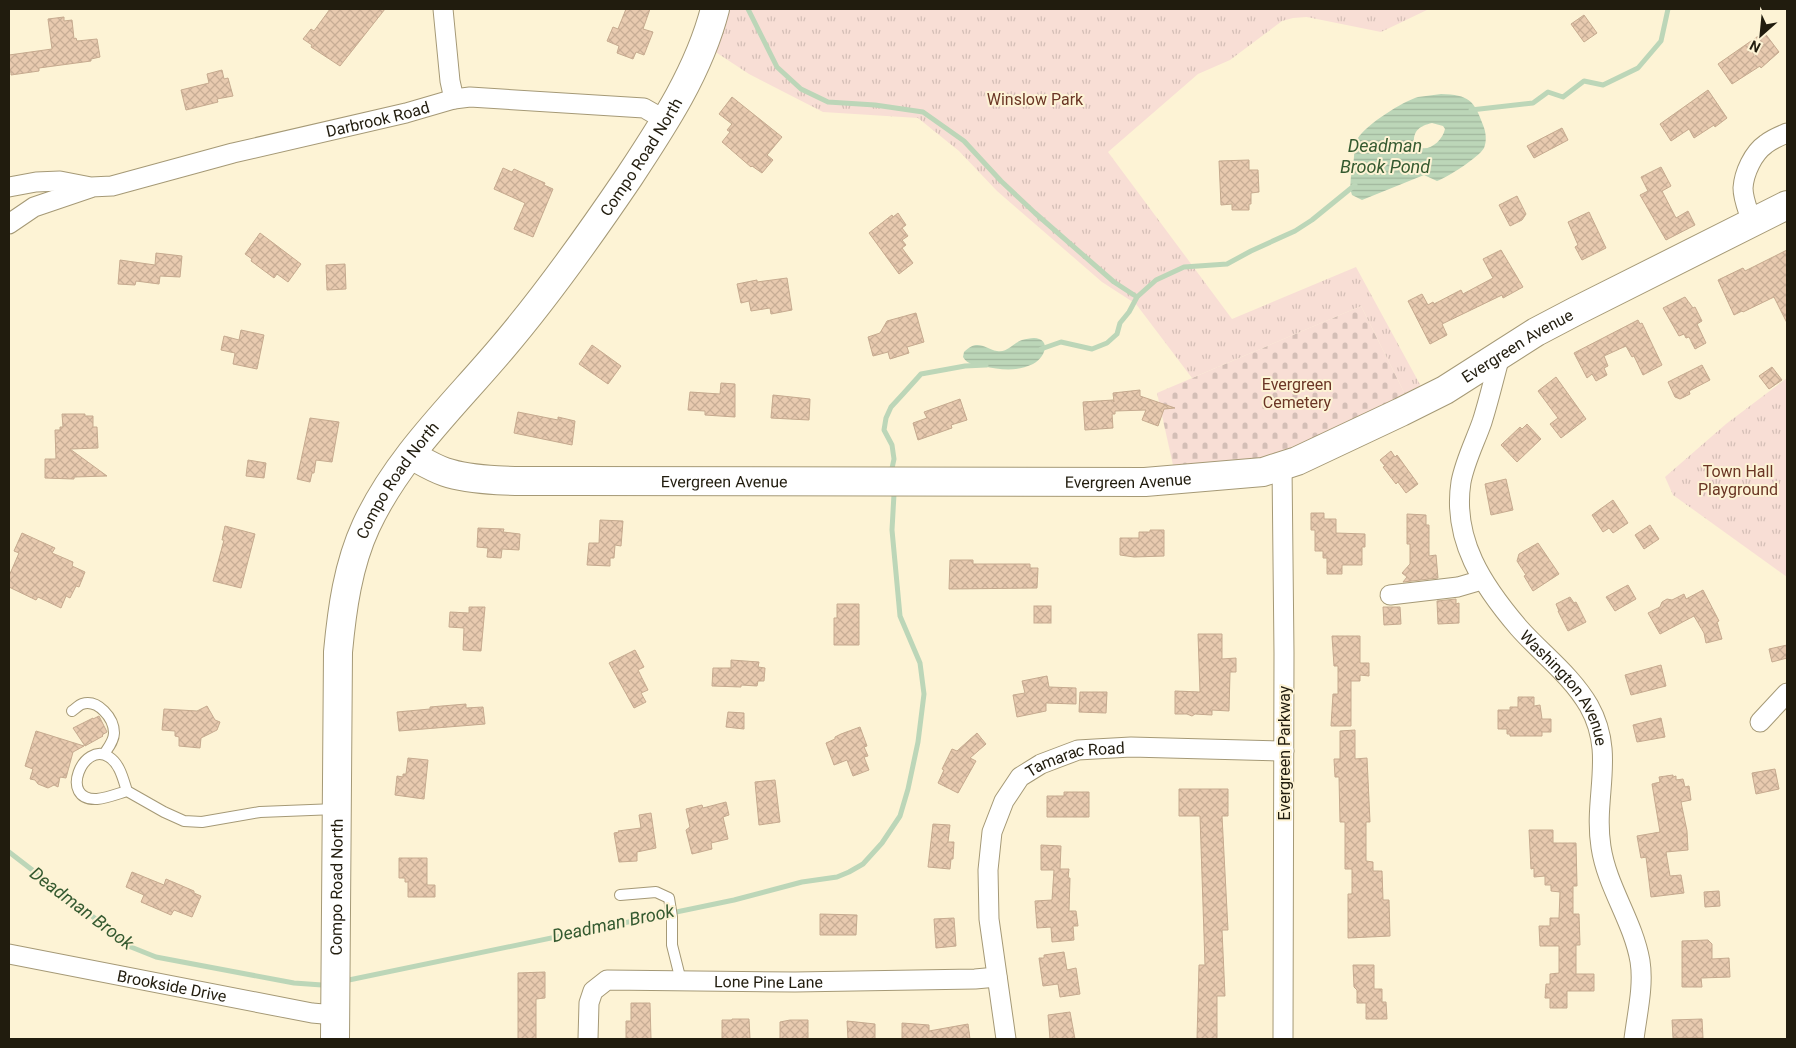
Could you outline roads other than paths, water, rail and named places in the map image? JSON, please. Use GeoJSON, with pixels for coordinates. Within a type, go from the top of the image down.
{"type":"FeatureCollection","features":[{"type":"Feature","properties":{"kind":"main road","name":"Compo Road North"},"geometry":{"type":"LineString","coordinates":[[335,1006],[338,652],[346,593],[357,550],[381,498],[411,454],[548,293],[602,216],[665,120],[698,61],[715,9]]}},
{"type":"Feature","properties":{"kind":"main road","name":"Evergreen Avenue"},"geometry":{"type":"LineString","coordinates":[[411,454],[429,466],[456,475],[569,482],[1145,482],[1263,472],[1318,452],[1427,399],[1500,356],[1536,332],[1787,205]]}},
{"type":"Feature","properties":{"kind":"street"},"geometry":{"type":"LineString","coordinates":[[443,9],[450,81],[454,99]]}},
{"type":"Feature","properties":{"kind":"street","name":"Darbrook Road"},"geometry":{"type":"LineString","coordinates":[[9,188],[36,182],[60,181],[91,187],[112,186],[233,153],[406,113],[454,99],[470,97],[644,108],[665,120]]}},
{"type":"Feature","properties":{"kind":"street"},"geometry":{"type":"LineString","coordinates":[[1752,223],[1743,189],[1746,174],[1751,163],[1765,144],[1787,133]]}},
{"type":"Feature","properties":{"kind":"street","name":"Darbrook Road"},"geometry":{"type":"LineString","coordinates":[[9,224],[34,207],[91,187]]}},
{"type":"Feature","properties":{"kind":"street","name":"Washington Avenue"},"geometry":{"type":"LineString","coordinates":[[1500,356],[1482,421],[1464,472],[1459,510],[1462,532],[1466,546],[1482,580],[1525,634],[1560,668],[1580,693],[1592,712],[1600,732],[1604,758],[1599,814],[1601,846],[1607,870],[1630,928],[1640,962],[1642,980],[1634,1039]]}},
{"type":"Feature","properties":{"kind":"street","name":"Evergreen Parkway"},"geometry":{"type":"LineString","coordinates":[[1282,466],[1284,517],[1282,1039]]}},
{"type":"Feature","properties":{"kind":"street"},"geometry":{"type":"LineString","coordinates":[[1390,595],[1458,587],[1482,580]]}},
{"type":"Feature","properties":{"kind":"street"},"geometry":{"type":"LineString","coordinates":[[1760,722],[1787,693]]}},
{"type":"Feature","properties":{"kind":"street","name":"Tamarac Road"},"geometry":{"type":"LineString","coordinates":[[1006,1039],[989,919],[988,870],[992,832],[1004,801],[1020,777],[1041,764],[1078,750],[1095,748],[1130,747],[1284,751]]}},
{"type":"Feature","properties":{"kind":"street","name":"Brookside Drive"},"geometry":{"type":"LineString","coordinates":[[9,954],[312,1012],[335,1006]]}},
{"type":"Feature","properties":{"kind":"street","name":"Lone Pine Lane"},"geometry":{"type":"LineString","coordinates":[[588,1039],[589,1003],[593,991],[607,980],[861,981],[975,980],[997,977]]}},
{"type":"Feature","properties":{"kind":"lane"},"geometry":{"type":"LineString","coordinates":[[72,711],[82,704],[90,704],[104,710],[114,732],[113,738],[104,754]]}},
{"type":"Feature","properties":{"kind":"lane"},"geometry":{"type":"LineString","coordinates":[[127,790],[97,799],[88,798],[77,789],[76,782],[79,771],[84,762],[91,756],[104,754],[117,764],[127,790],[164,812],[184,820],[202,822],[260,812],[337,809]]}},
{"type":"Feature","properties":{"kind":"lane"},"geometry":{"type":"LineString","coordinates":[[620,894],[656,892],[669,898],[672,917],[672,945],[681,981]]}},
{"type":"Feature","properties":{"kind":"water","name":"Deadman Brook Pond"},"geometry":{"type":"Polygon","coordinates":[[[1441,94],[1458,96],[1469,100],[1473,104],[1480,117],[1486,139],[1481,152],[1462,167],[1437,181],[1424,175],[1362,200],[1352,195],[1351,180],[1356,141],[1362,133],[1385,114],[1411,99],[1441,94]],[[1432,123],[1421,127],[1416,132],[1414,144],[1418,147],[1428,148],[1437,143],[1445,129],[1443,126],[1432,123]]]}},
{"type":"Feature","properties":{"kind":"water"},"geometry":{"type":"Polygon","coordinates":[[[1040,339],[1043,342],[1045,349],[1041,358],[1027,367],[1002,369],[974,365],[967,362],[963,357],[964,352],[973,346],[977,345],[1001,351],[1022,340],[1040,339]]]}},
{"type":"Feature","properties":{"kind":"waterway"},"geometry":{"type":"LineString","coordinates":[[748,9],[777,67],[801,89],[828,102],[875,105],[923,112],[964,141],[1001,181],[1035,213],[1114,282],[1137,297]]}},
{"type":"Feature","properties":{"kind":"waterway","name":"Deadman Brook"},"geometry":{"type":"LineString","coordinates":[[1471,110],[1533,103],[1548,92],[1563,97],[1584,81],[1603,85],[1638,68],[1661,41],[1668,9]]}},
{"type":"Feature","properties":{"kind":"waterway","name":"Deadman Brook"},"geometry":{"type":"LineString","coordinates":[[1041,349],[1061,342],[1092,349],[1107,343],[1117,334],[1120,323],[1129,312],[1137,297],[1156,280],[1184,267],[1227,264],[1295,231],[1312,220],[1355,185]]}},
{"type":"Feature","properties":{"kind":"waterway","name":"Deadman Brook"},"geometry":{"type":"LineString","coordinates":[[891,473],[894,459],[892,445],[884,430],[886,418],[891,407],[921,374],[965,366],[986,365]]}},
{"type":"Feature","properties":{"kind":"waterway","name":"Deadman Brook"},"geometry":{"type":"LineString","coordinates":[[344,981],[734,900],[802,882],[837,877],[863,864],[882,843],[900,816],[918,742],[924,694],[920,663],[900,616],[892,530],[894,494]]}},
{"type":"Feature","properties":{"kind":"waterway","name":"Deadman Brook"},"geometry":{"type":"LineString","coordinates":[[9,852],[101,923],[126,945],[156,957],[294,983],[328,984]]}},
{"type":"Feature","properties":{"kind":"park label","name":"Winslow Park"},"geometry":{"type":"Point","coordinates":[1035,99]}},
{"type":"Feature","properties":{"kind":"park label","name":"Evergreen Cemetery"},"geometry":{"type":"Point","coordinates":[1297,393]}},
{"type":"Feature","properties":{"kind":"park label","name":"Town Hall Playground"},"geometry":{"type":"Point","coordinates":[1738,480]}}]}
